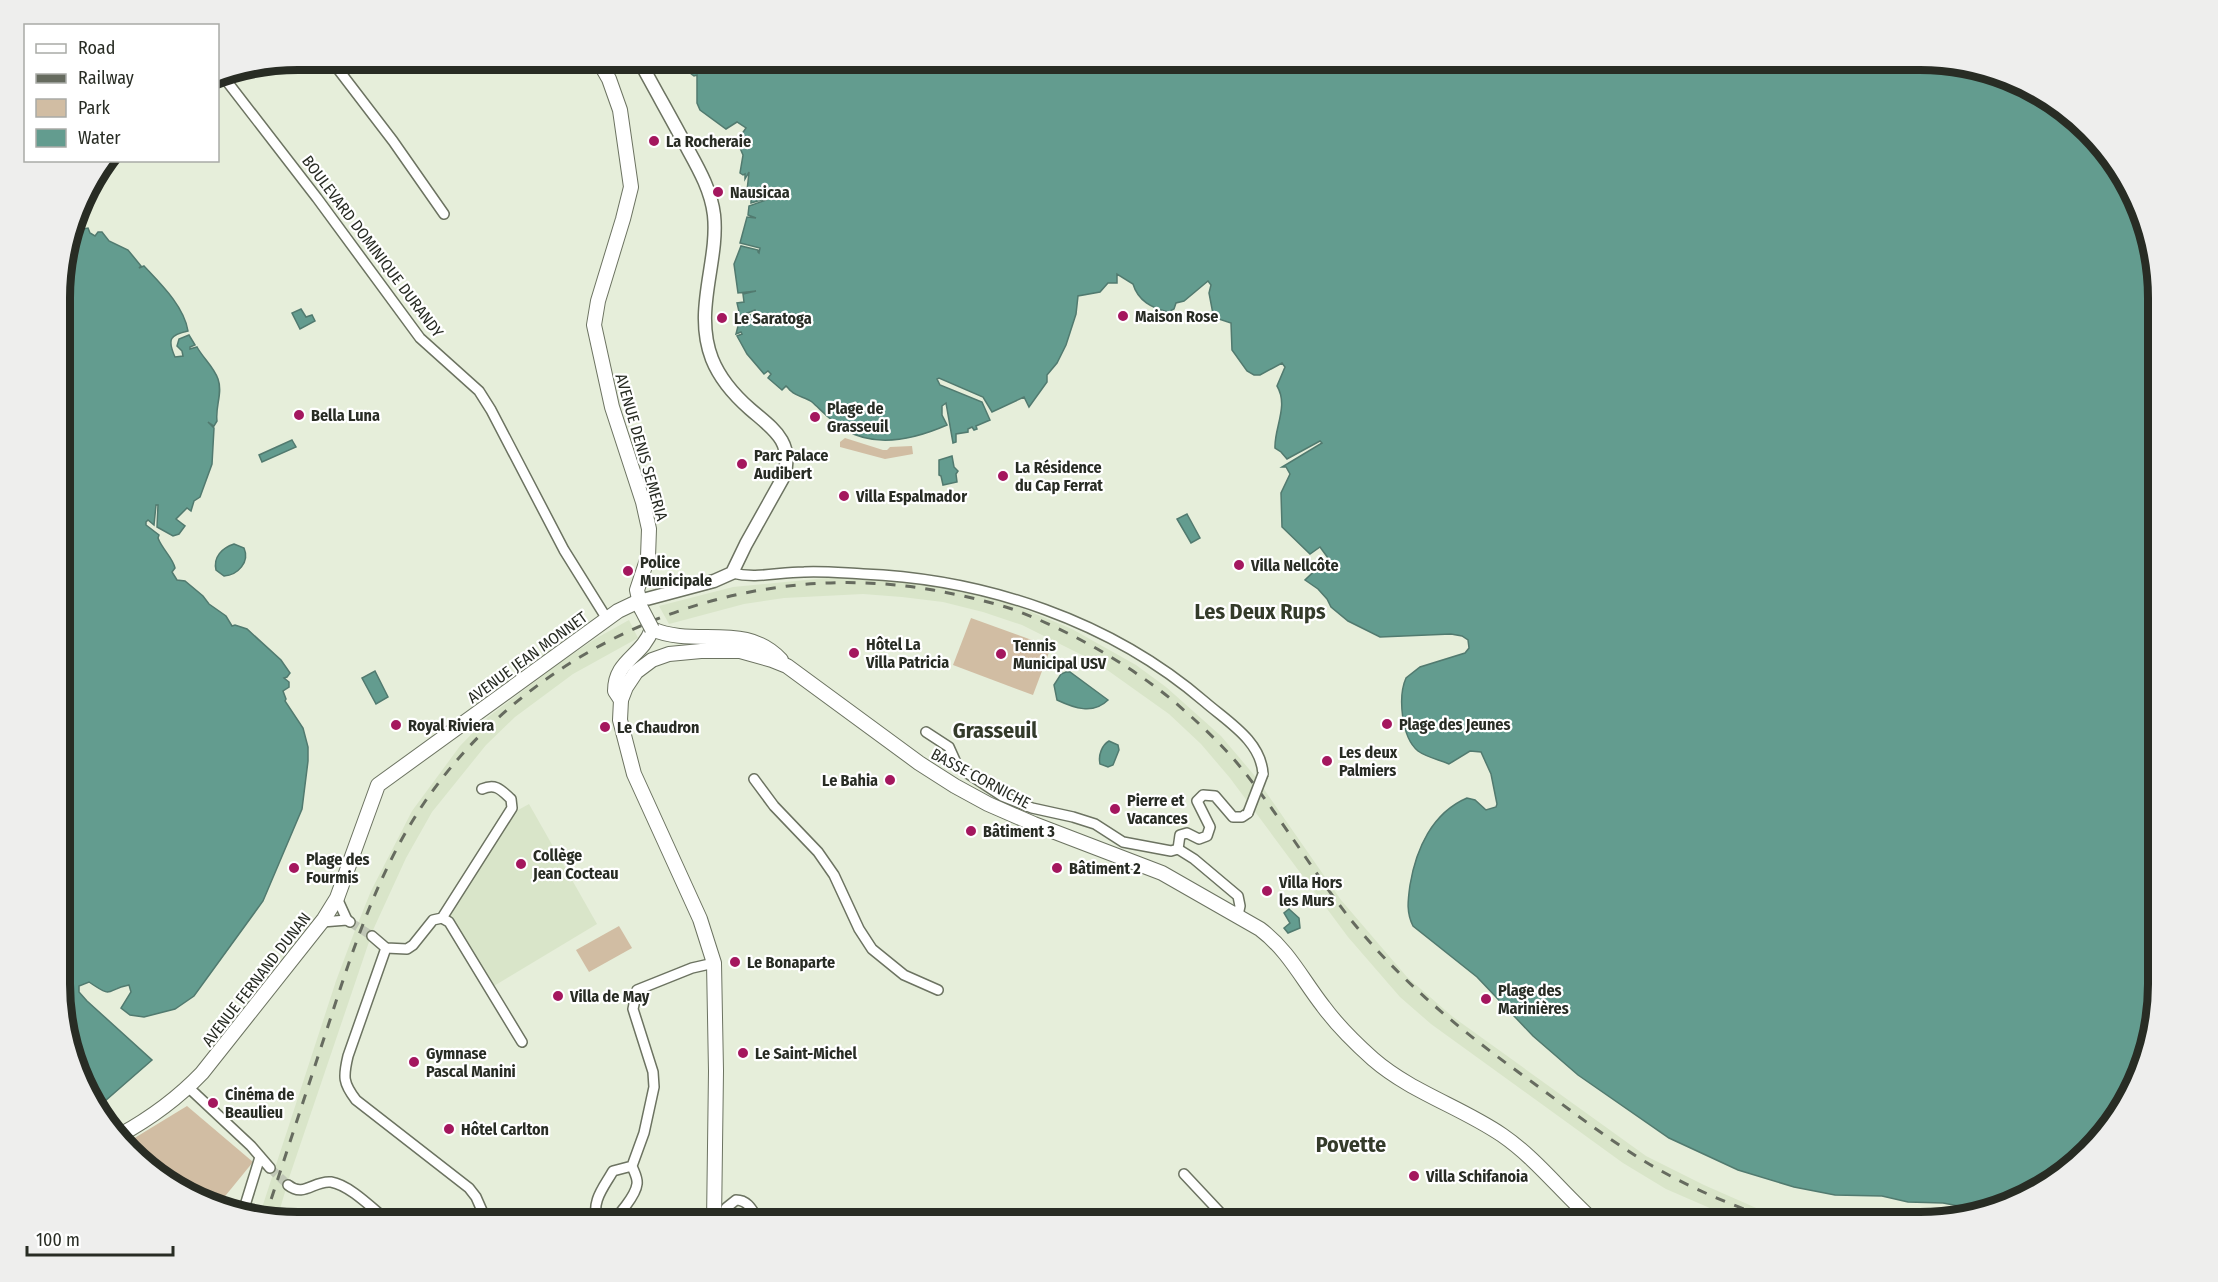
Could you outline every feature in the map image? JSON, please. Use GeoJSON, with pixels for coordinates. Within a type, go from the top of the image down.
{"type":"FeatureCollection","features":[{"type":"Feature","properties":{"kind":"main road","name":"AVENUE DENIS SEMERIA"},"geometry":{"type":"LineString","coordinates":[[604,70],[620,110],[631,178],[630,197],[594,319],[612,407],[643,502],[649,529],[648,557],[638,590],[640,605]]}},
{"type":"Feature","properties":{"kind":"main road","name":"AVENUE JEAN MONNET"},"geometry":{"type":"LineString","coordinates":[[378,785],[618,611],[640,605]]}},
{"type":"Feature","properties":{"kind":"main road"},"geometry":{"type":"LineString","coordinates":[[640,605],[654,633]]}},
{"type":"Feature","properties":{"kind":"main road"},"geometry":{"type":"LineString","coordinates":[[654,633],[732,637],[759,643],[787,666]]}},
{"type":"Feature","properties":{"kind":"main road"},"geometry":{"type":"LineString","coordinates":[[654,633],[627,661],[619,673],[615,691],[621,700],[620,720],[634,774],[700,919],[714,963],[716,1059],[714,1212]]}},
{"type":"Feature","properties":{"kind":"main road"},"geometry":{"type":"LineString","coordinates":[[732,637],[738,643],[740,651]]}},
{"type":"Feature","properties":{"kind":"main road","name":"BASSE CORNICHE"},"geometry":{"type":"LineString","coordinates":[[621,700],[636,672],[652,660],[682,652],[740,651],[787,666],[919,764],[955,786],[988,804],[1034,824],[1162,873],[1238,915],[1271,937],[1292,960],[1336,1023],[1374,1060],[1398,1077],[1504,1137],[1585,1212]]}},
{"type":"Feature","properties":{"kind":"main road","name":"AVENUE FERNAND DUNAN"},"geometry":{"type":"LineString","coordinates":[[125,1132],[188,1087],[209,1065],[322,922],[337,898],[378,785]]}},
{"type":"Feature","properties":{"kind":"street"},"geometry":{"type":"LineString","coordinates":[[339,70],[387,132],[444,214]]}},
{"type":"Feature","properties":{"kind":"street"},"geometry":{"type":"LineString","coordinates":[[644,70],[708,189],[714,214],[705,317],[709,348],[723,381],[777,432],[784,444],[787,465],[784,476],[732,573]]}},
{"type":"Feature","properties":{"kind":"street","name":"BOULEVARD DOMINIQUE DURANDY"},"geometry":{"type":"LineString","coordinates":[[228,82],[317,198],[420,338],[479,391],[564,550],[607,619]]}},
{"type":"Feature","properties":{"kind":"street"},"geometry":{"type":"LineString","coordinates":[[640,605],[732,573],[748,577],[803,572],[907,576],[973,588],[1057,614],[1118,643],[1196,695],[1258,751],[1263,774],[1248,813],[1242,817],[1233,817],[1215,796],[1203,795],[1197,801],[1210,827],[1207,836],[1199,839],[1187,833],[1180,835],[1178,849]]}},
{"type":"Feature","properties":{"kind":"street"},"geometry":{"type":"LineString","coordinates":[[926,732],[949,747],[958,767],[1002,796],[1032,808],[1095,824],[1123,842],[1171,851],[1178,849],[1194,859],[1238,896],[1240,906],[1238,915]]}},
{"type":"Feature","properties":{"kind":"street"},"geometry":{"type":"LineString","coordinates":[[754,779],[774,806],[818,852],[834,876],[859,929],[872,949],[904,975],[938,990]]}},
{"type":"Feature","properties":{"kind":"street"},"geometry":{"type":"LineString","coordinates":[[442,918],[512,808],[512,799],[498,787],[490,786],[482,789]]}},
{"type":"Feature","properties":{"kind":"street"},"geometry":{"type":"LineString","coordinates":[[322,922],[348,921],[337,898]]}},
{"type":"Feature","properties":{"kind":"street"},"geometry":{"type":"LineString","coordinates":[[372,936],[386,948],[406,950],[413,945],[433,920],[442,918],[449,922],[522,1042]]}},
{"type":"Feature","properties":{"kind":"street"},"geometry":{"type":"LineString","coordinates":[[386,948],[348,1056],[344,1073],[346,1086],[356,1100],[469,1188],[483,1212]]}},
{"type":"Feature","properties":{"kind":"street"},"geometry":{"type":"LineString","coordinates":[[620,1212],[637,1186],[632,1166],[644,1133],[654,1087],[652,1072],[633,1010],[637,990],[692,968],[714,963]]}},
{"type":"Feature","properties":{"kind":"street"},"geometry":{"type":"LineString","coordinates":[[188,1087],[270,1168]]}},
{"type":"Feature","properties":{"kind":"street"},"geometry":{"type":"LineString","coordinates":[[245,1205],[260,1157]]}},
{"type":"Feature","properties":{"kind":"street"},"geometry":{"type":"LineString","coordinates":[[595,1212],[595,1202],[613,1171],[632,1166]]}},
{"type":"Feature","properties":{"kind":"street"},"geometry":{"type":"LineString","coordinates":[[1184,1174],[1220,1212]]}},
{"type":"Feature","properties":{"kind":"street"},"geometry":{"type":"LineString","coordinates":[[288,1185],[300,1191],[330,1182],[344,1186],[376,1212]]}},
{"type":"Feature","properties":{"kind":"street"},"geometry":{"type":"LineString","coordinates":[[725,1212],[726,1208],[736,1200],[747,1203],[753,1212]]}},
{"type":"Feature","properties":{"kind":"shaded area"},"geometry":{"type":"Polygon","coordinates":[[[837,577],[879,578],[967,591],[1007,602],[1072,629],[1136,665],[1166,687],[1221,736],[1254,775],[1341,900],[1407,977],[1453,1017],[1646,1156],[1766,1212],[1719,1212],[1666,1189],[1623,1163],[1431,1024],[1400,997],[1348,937],[1230,778],[1201,744],[1169,714],[1096,662],[1022,625],[943,602],[863,594],[784,598],[744,604],[669,624],[659,606],[733,587],[837,577]]]}},
{"type":"Feature","properties":{"kind":"shaded area"},"geometry":{"type":"Polygon","coordinates":[[[629,620],[638,638],[573,674],[515,717],[486,745],[432,812],[406,858],[373,930],[279,1211],[262,1209],[336,981],[354,933],[371,891],[412,811],[460,746],[488,717],[595,639],[629,620]]]}},
{"type":"Feature","properties":{"kind":"shaded area","name":"Collège Jean Cocteau"},"geometry":{"type":"Polygon","coordinates":[[[529,804],[597,924],[494,986],[447,915],[511,814],[529,804]]]}},
{"type":"Feature","properties":{"kind":"green space"},"geometry":{"type":"Polygon","coordinates":[[[845,438],[883,450],[890,447],[912,446],[913,454],[885,459],[840,447],[840,442],[845,438]]]}},
{"type":"Feature","properties":{"kind":"green space"},"geometry":{"type":"Polygon","coordinates":[[[971,618],[1051,647],[1033,695],[953,665],[971,618]]]}},
{"type":"Feature","properties":{"kind":"green space"},"geometry":{"type":"Polygon","coordinates":[[[619,926],[632,948],[589,972],[576,950],[619,926]]]}},
{"type":"Feature","properties":{"kind":"green space"},"geometry":{"type":"Polygon","coordinates":[[[187,1106],[253,1162],[223,1198],[198,1188],[172,1173],[132,1140],[187,1106]]]}},
{"type":"Feature","properties":{"kind":"water"},"geometry":{"type":"Polygon","coordinates":[[[686,70],[1919,70],[1949,72],[1978,78],[2007,88],[2046,109],[2070,127],[2091,148],[2109,172],[2124,198],[2140,240],[2146,269],[2148,299],[2148,983],[2146,1013],[2140,1042],[2130,1071],[2109,1110],[2081,1145],[2046,1173],[2007,1194],[1978,1204],[1959,1206],[1908,1202],[1882,1196],[1835,1195],[1794,1187],[1738,1170],[1669,1138],[1578,1075],[1533,1036],[1477,977],[1413,926],[1408,911],[1410,885],[1421,846],[1435,823],[1444,813],[1467,798],[1475,800],[1486,810],[1496,807],[1497,804],[1491,774],[1481,752],[1470,751],[1449,764],[1425,755],[1412,745],[1403,716],[1402,695],[1406,678],[1420,667],[1465,653],[1469,648],[1468,640],[1451,634],[1380,637],[1348,621],[1331,607],[1318,589],[1305,580],[1328,558],[1320,547],[1310,554],[1282,527],[1281,493],[1290,474],[1286,467],[1282,467],[1322,443],[1320,441],[1287,459],[1275,448],[1282,401],[1277,386],[1285,367],[1282,363],[1260,375],[1247,371],[1232,350],[1231,323],[1219,319],[1216,321],[1212,316],[1209,293],[1211,285],[1208,281],[1184,301],[1176,303],[1174,309],[1168,312],[1146,303],[1138,295],[1133,284],[1117,274],[1117,283],[1108,283],[1100,292],[1078,296],[1076,314],[1066,345],[1057,363],[1047,375],[1047,382],[1029,407],[1024,397],[992,412],[983,397],[939,378],[937,379],[940,385],[982,402],[990,420],[976,426],[977,429],[974,430],[972,427],[968,429],[968,432],[956,434],[956,442],[953,443],[946,403],[942,406],[942,415],[947,425],[935,430],[896,440],[869,439],[856,435],[835,423],[810,400],[793,393],[786,386],[782,390],[768,378],[771,374],[768,371],[764,374],[747,354],[737,336],[742,334],[741,332],[736,334],[740,318],[757,313],[755,310],[740,316],[737,303],[744,302],[743,294],[756,291],[738,293],[734,264],[741,246],[758,250],[759,253],[760,248],[740,243],[747,217],[756,218],[748,215],[749,206],[766,200],[751,203],[751,196],[747,191],[749,172],[745,179],[745,174],[740,173],[743,155],[737,141],[746,128],[737,122],[726,129],[700,110],[697,103],[697,75],[694,76],[686,70]]]}},
{"type":"Feature","properties":{"kind":"water"},"geometry":{"type":"Polygon","coordinates":[[[84,222],[83,229],[88,228],[95,236],[98,232],[102,232],[109,241],[128,250],[141,266],[139,268],[144,266],[164,287],[182,313],[188,331],[177,334],[172,339],[171,346],[175,357],[183,356],[177,346],[179,339],[189,335],[195,345],[190,349],[197,347],[216,375],[219,384],[217,421],[214,426],[208,422],[214,428],[212,464],[200,497],[194,501],[191,511],[187,508],[176,519],[185,526],[179,534],[173,536],[157,527],[158,505],[156,505],[154,525],[148,520],[146,525],[159,535],[160,542],[174,564],[175,568],[172,572],[177,580],[185,581],[209,604],[226,616],[232,626],[247,629],[281,660],[290,673],[284,678],[289,682],[289,687],[283,691],[285,701],[303,728],[308,747],[302,809],[263,901],[194,996],[175,1009],[144,1017],[130,1015],[121,1008],[131,992],[129,985],[110,992],[103,991],[89,982],[79,986],[79,992],[87,1001],[152,1060],[104,1102],[88,1071],[78,1042],[72,1013],[70,983],[70,299],[72,269],[84,222]]]}},
{"type":"Feature","properties":{"kind":"water"},"geometry":{"type":"Polygon","coordinates":[[[301,309],[306,317],[312,315],[315,321],[300,329],[292,313],[301,309]]]}},
{"type":"Feature","properties":{"kind":"water"},"geometry":{"type":"Polygon","coordinates":[[[292,440],[296,447],[262,462],[259,455],[292,440]]]}},
{"type":"Feature","properties":{"kind":"water"},"geometry":{"type":"Polygon","coordinates":[[[952,456],[954,467],[958,471],[957,482],[943,485],[939,475],[939,460],[952,456]]]}},
{"type":"Feature","properties":{"kind":"water"},"geometry":{"type":"Polygon","coordinates":[[[1187,514],[1200,538],[1191,543],[1177,519],[1187,514]]]}},
{"type":"Feature","properties":{"kind":"water"},"geometry":{"type":"Polygon","coordinates":[[[234,544],[244,548],[244,563],[234,573],[224,576],[216,570],[217,557],[234,544]]]}},
{"type":"Feature","properties":{"kind":"water"},"geometry":{"type":"Polygon","coordinates":[[[375,671],[388,697],[376,704],[362,678],[375,671]]]}},
{"type":"Feature","properties":{"kind":"water"},"geometry":{"type":"Polygon","coordinates":[[[1070,672],[1108,700],[1102,705],[1083,709],[1057,700],[1054,685],[1061,674],[1070,672]]]}},
{"type":"Feature","properties":{"kind":"water"},"geometry":{"type":"Polygon","coordinates":[[[1109,741],[1118,745],[1119,750],[1113,765],[1108,767],[1100,764],[1100,754],[1109,741]]]}},
{"type":"Feature","properties":{"kind":"water"},"geometry":{"type":"Polygon","coordinates":[[[1289,909],[1299,918],[1300,928],[1288,933],[1284,928],[1290,923],[1284,913],[1289,909]]]}},
{"type":"Feature","properties":{"kind":"tunnel"},"geometry":{"type":"LineString","coordinates":[[350,922],[372,936]]}},
{"type":"Feature","properties":{"kind":"tunnel"},"geometry":{"type":"LineString","coordinates":[[270,1168],[288,1185]]}},
{"type":"Feature","properties":{"kind":"railway"},"geometry":{"type":"LineString","coordinates":[[268,1210],[347,968],[380,883],[424,803],[470,746],[523,697],[583,655],[647,623],[716,600],[787,586],[860,583],[933,590],[974,598],[1015,610],[1076,638],[1135,672],[1181,707],[1229,754],[1260,792],[1351,920],[1413,987],[1507,1064],[1636,1156],[1670,1176],[1754,1212]]}},
{"type":"Feature","properties":{"kind":"place","name":"La Rocheraie"},"geometry":{"type":"Point","coordinates":[654,141]}},
{"type":"Feature","properties":{"kind":"place","name":"Nausicaa"},"geometry":{"type":"Point","coordinates":[718,192]}},
{"type":"Feature","properties":{"kind":"place","name":"Maison Rose"},"geometry":{"type":"Point","coordinates":[1123,316]}},
{"type":"Feature","properties":{"kind":"place","name":"Le Saratoga"},"geometry":{"type":"Point","coordinates":[722,318]}},
{"type":"Feature","properties":{"kind":"place","name":"Bella Luna"},"geometry":{"type":"Point","coordinates":[299,415]}},
{"type":"Feature","properties":{"kind":"place","name":"Plage de Grasseuil"},"geometry":{"type":"Point","coordinates":[815,417]}},
{"type":"Feature","properties":{"kind":"place","name":"Parc Palace Audibert"},"geometry":{"type":"Point","coordinates":[742,464]}},
{"type":"Feature","properties":{"kind":"place","name":"La Résidence du Cap Ferrat"},"geometry":{"type":"Point","coordinates":[1003,476]}},
{"type":"Feature","properties":{"kind":"place","name":"Villa Espalmador"},"geometry":{"type":"Point","coordinates":[844,496]}},
{"type":"Feature","properties":{"kind":"place","name":"Villa Nellcôte"},"geometry":{"type":"Point","coordinates":[1239,565]}},
{"type":"Feature","properties":{"kind":"place","name":"Police Municipale"},"geometry":{"type":"Point","coordinates":[628,571]}},
{"type":"Feature","properties":{"kind":"place","name":"Hôtel La Villa Patricia"},"geometry":{"type":"Point","coordinates":[854,653]}},
{"type":"Feature","properties":{"kind":"place","name":"Tennis Municipal USV"},"geometry":{"type":"Point","coordinates":[1001,654]}},
{"type":"Feature","properties":{"kind":"place","name":"Plage des Jeunes"},"geometry":{"type":"Point","coordinates":[1387,724]}},
{"type":"Feature","properties":{"kind":"place","name":"Royal Riviera"},"geometry":{"type":"Point","coordinates":[396,725]}},
{"type":"Feature","properties":{"kind":"place","name":"Le Chaudron"},"geometry":{"type":"Point","coordinates":[605,727]}},
{"type":"Feature","properties":{"kind":"place","name":"Les deux Palmiers"},"geometry":{"type":"Point","coordinates":[1327,761]}},
{"type":"Feature","properties":{"kind":"place","name":"Le Bahia"},"geometry":{"type":"Point","coordinates":[890,780]}},
{"type":"Feature","properties":{"kind":"place","name":"Pierre et Vacances"},"geometry":{"type":"Point","coordinates":[1115,809]}},
{"type":"Feature","properties":{"kind":"place","name":"Bâtiment 3"},"geometry":{"type":"Point","coordinates":[971,831]}},
{"type":"Feature","properties":{"kind":"place","name":"Collège Jean Cocteau"},"geometry":{"type":"Point","coordinates":[521,864]}},
{"type":"Feature","properties":{"kind":"place","name":"Plage des Fourmis"},"geometry":{"type":"Point","coordinates":[294,868]}},
{"type":"Feature","properties":{"kind":"place","name":"Bâtiment 2"},"geometry":{"type":"Point","coordinates":[1057,868]}},
{"type":"Feature","properties":{"kind":"place","name":"Villa Hors les Murs"},"geometry":{"type":"Point","coordinates":[1267,891]}},
{"type":"Feature","properties":{"kind":"place","name":"Le Bonaparte"},"geometry":{"type":"Point","coordinates":[735,962]}},
{"type":"Feature","properties":{"kind":"place","name":"Villa de May"},"geometry":{"type":"Point","coordinates":[558,996]}},
{"type":"Feature","properties":{"kind":"place","name":"Plage des Marinières"},"geometry":{"type":"Point","coordinates":[1486,999]}},
{"type":"Feature","properties":{"kind":"place","name":"Le Saint-Michel"},"geometry":{"type":"Point","coordinates":[743,1053]}},
{"type":"Feature","properties":{"kind":"place","name":"Gymnase Pascal Manini"},"geometry":{"type":"Point","coordinates":[414,1062]}},
{"type":"Feature","properties":{"kind":"place","name":"Cinéma de Beaulieu"},"geometry":{"type":"Point","coordinates":[213,1103]}},
{"type":"Feature","properties":{"kind":"place","name":"Hôtel Carlton"},"geometry":{"type":"Point","coordinates":[449,1129]}},
{"type":"Feature","properties":{"kind":"place","name":"Villa Schifanoia"},"geometry":{"type":"Point","coordinates":[1414,1176]}},
{"type":"Feature","properties":{"kind":"district","name":"Les Deux Rups"},"geometry":{"type":"Point","coordinates":[1260,611]}},
{"type":"Feature","properties":{"kind":"district","name":"Grasseuil"},"geometry":{"type":"Point","coordinates":[995,730]}},
{"type":"Feature","properties":{"kind":"district","name":"Povette"},"geometry":{"type":"Point","coordinates":[1351,1144]}}]}
